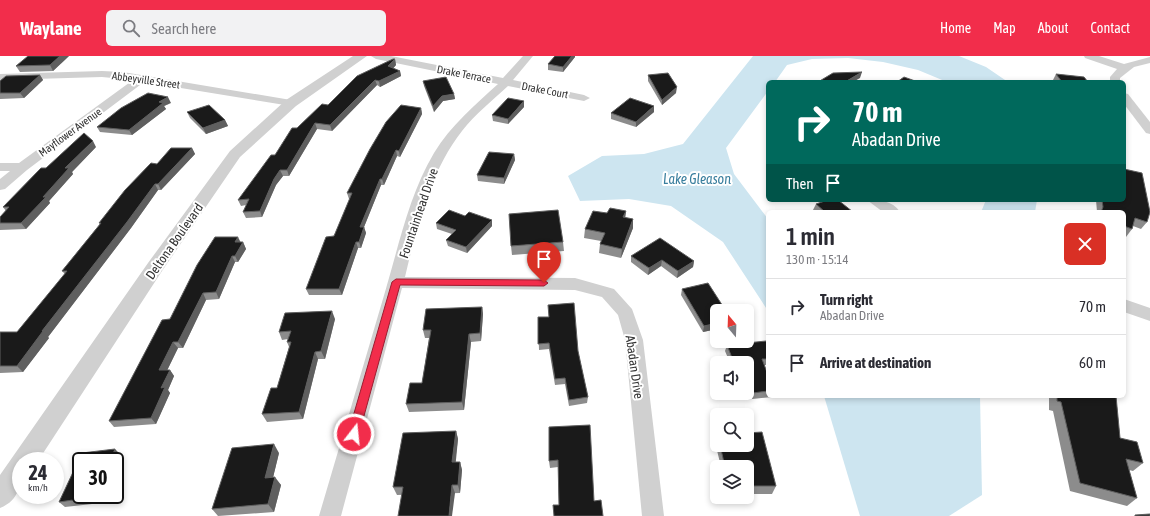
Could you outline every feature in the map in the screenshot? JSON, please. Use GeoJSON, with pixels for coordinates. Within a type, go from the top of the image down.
{"type":"FeatureCollection","features":[{"type":"Feature","properties":{"kind":"street","name":"Deltona Boulevard"},"geometry":{"type":"LineString","coordinates":[[30,452],[155,268],[235,154],[291,103],[361,56]]}},
{"type":"Feature","properties":{"kind":"street","name":"Drake Terrace"},"geometry":{"type":"LineString","coordinates":[[376,56],[506,82]]}},
{"type":"Feature","properties":{"kind":"street","name":"Fountainhead Drive"},"geometry":{"type":"LineString","coordinates":[[330,516],[396,282],[408,233],[430,173],[441,152],[459,127],[506,82],[528,56]]}},
{"type":"Feature","properties":{"kind":"street"},"geometry":{"type":"LineString","coordinates":[[1089,56],[1123,67]]}},
{"type":"Feature","properties":{"kind":"street"},"geometry":{"type":"LineString","coordinates":[[1115,80],[1115,77],[1123,67],[1135,62],[1150,60]]}},
{"type":"Feature","properties":{"kind":"street","name":"Abbeyville Street"},"geometry":{"type":"LineString","coordinates":[[0,77],[102,74],[123,76],[291,103]]}},
{"type":"Feature","properties":{"kind":"street","name":"Mayflower Avenue"},"geometry":{"type":"LineString","coordinates":[[0,186],[22,167],[141,79]]}},
{"type":"Feature","properties":{"kind":"street","name":"Drake Court"},"geometry":{"type":"LineString","coordinates":[[506,82],[584,98]]}},
{"type":"Feature","properties":{"kind":"street"},"geometry":{"type":"LineString","coordinates":[[1126,99],[1150,130]]}},
{"type":"Feature","properties":{"kind":"street"},"geometry":{"type":"LineString","coordinates":[[0,167],[22,167]]}},
{"type":"Feature","properties":{"kind":"street"},"geometry":{"type":"LineString","coordinates":[[877,202],[890,210]]}},
{"type":"Feature","properties":{"kind":"street","name":"Abadan Drive"},"geometry":{"type":"LineString","coordinates":[[396,282],[575,284],[608,293],[626,314],[634,340],[653,516]]}},
{"type":"Feature","properties":{"kind":"street"},"geometry":{"type":"LineString","coordinates":[[1126,305],[1150,315]]}},
{"type":"Feature","properties":{"kind":"street"},"geometry":{"type":"LineString","coordinates":[[0,496],[12,478]]}},
{"type":"Feature","properties":{"kind":"water","name":"Lake Gleason"},"geometry":{"type":"Polygon","coordinates":[[[753,56],[959,56],[986,67],[1005,80],[942,80],[918,70],[883,62],[848,58],[812,59],[787,65],[776,80],[766,80],[766,94],[726,148],[734,174],[766,216],[766,308],[723,242],[671,206],[629,199],[580,201],[568,176],[602,156],[644,154],[683,144],[753,56]]]}},
{"type":"Feature","properties":{"kind":"water"},"geometry":{"type":"Polygon","coordinates":[[[985,202],[1037,202],[1035,210],[982,210],[985,202]]]}},
{"type":"Feature","properties":{"kind":"water"},"geometry":{"type":"Polygon","coordinates":[[[825,398],[980,398],[982,495],[949,516],[860,516],[825,398]]]}},
{"type":"Feature","properties":{"kind":"building"},"geometry":{"type":"Polygon","coordinates":[[[28,56],[60,56],[50,65],[16,66],[28,56]]]}},
{"type":"Feature","properties":{"kind":"building"},"geometry":{"type":"Polygon","coordinates":[[[555,56],[572,56],[563,67],[548,64],[555,56]]]}},
{"type":"Feature","properties":{"kind":"building"},"geometry":{"type":"Polygon","coordinates":[[[395,59],[388,66],[400,71],[379,81],[375,80],[330,125],[315,123],[287,170],[280,170],[274,179],[260,211],[243,212],[249,199],[238,200],[271,155],[275,155],[292,128],[297,128],[322,104],[328,105],[357,76],[395,59]]]}},
{"type":"Feature","properties":{"kind":"building"},"geometry":{"type":"Polygon","coordinates":[[[862,72],[848,80],[821,80],[833,73],[862,72]]]}},
{"type":"Feature","properties":{"kind":"building"},"geometry":{"type":"Polygon","coordinates":[[[668,73],[677,87],[662,100],[648,75],[668,73]]]}},
{"type":"Feature","properties":{"kind":"building"},"geometry":{"type":"Polygon","coordinates":[[[1056,74],[1084,77],[1086,80],[1060,80],[1056,74]]]}},
{"type":"Feature","properties":{"kind":"building"},"geometry":{"type":"Polygon","coordinates":[[[40,75],[20,93],[0,93],[0,81],[6,76],[40,75]]]}},
{"type":"Feature","properties":{"kind":"building"},"geometry":{"type":"Polygon","coordinates":[[[446,77],[454,94],[442,96],[433,106],[423,81],[446,77]]]}},
{"type":"Feature","properties":{"kind":"building"},"geometry":{"type":"Polygon","coordinates":[[[904,77],[912,80],[900,80],[904,77]]]}},
{"type":"Feature","properties":{"kind":"building"},"geometry":{"type":"Polygon","coordinates":[[[148,93],[168,97],[159,102],[163,103],[129,130],[97,127],[121,108],[148,93]]]}},
{"type":"Feature","properties":{"kind":"building"},"geometry":{"type":"Polygon","coordinates":[[[508,98],[524,101],[508,119],[492,115],[508,98]]]}},
{"type":"Feature","properties":{"kind":"building"},"geometry":{"type":"Polygon","coordinates":[[[630,98],[654,106],[636,122],[611,113],[630,98]]]}},
{"type":"Feature","properties":{"kind":"building"},"geometry":{"type":"Polygon","coordinates":[[[209,105],[225,120],[203,128],[187,112],[209,105]]]}},
{"type":"Feature","properties":{"kind":"building"},"geometry":{"type":"Polygon","coordinates":[[[401,105],[421,108],[399,151],[396,150],[382,179],[380,179],[360,227],[364,227],[359,242],[356,242],[339,289],[306,289],[326,237],[334,236],[352,193],[347,193],[386,122],[401,105]]]}},
{"type":"Feature","properties":{"kind":"building"},"geometry":{"type":"Polygon","coordinates":[[[84,133],[93,141],[65,168],[69,168],[43,197],[46,197],[21,223],[0,223],[0,217],[9,207],[3,207],[41,168],[46,168],[84,133]]]}},
{"type":"Feature","properties":{"kind":"building"},"geometry":{"type":"Polygon","coordinates":[[[171,148],[192,148],[158,184],[155,184],[42,331],[17,366],[0,366],[0,332],[17,332],[67,271],[62,271],[101,223],[99,223],[125,190],[151,163],[157,164],[171,148]]]}},
{"type":"Feature","properties":{"kind":"building"},"geometry":{"type":"Polygon","coordinates":[[[489,152],[514,154],[504,178],[477,175],[489,152]]]}},
{"type":"Feature","properties":{"kind":"building"},"geometry":{"type":"Polygon","coordinates":[[[1126,169],[1142,173],[1150,212],[1147,222],[1135,218],[1132,229],[1126,227],[1126,210],[1102,210],[1102,202],[1126,202],[1126,169]]]}},
{"type":"Feature","properties":{"kind":"building"},"geometry":{"type":"Polygon","coordinates":[[[822,202],[840,202],[850,210],[823,210],[816,204],[822,202]]]}},
{"type":"Feature","properties":{"kind":"building"},"geometry":{"type":"Polygon","coordinates":[[[610,208],[626,211],[623,217],[633,219],[622,249],[600,244],[605,233],[585,229],[593,211],[607,213],[610,208]]]}},
{"type":"Feature","properties":{"kind":"building"},"geometry":{"type":"Polygon","coordinates":[[[449,210],[465,216],[469,212],[492,220],[466,247],[446,240],[456,230],[436,223],[449,210]]]}},
{"type":"Feature","properties":{"kind":"building"},"geometry":{"type":"Polygon","coordinates":[[[558,210],[563,242],[511,246],[509,214],[558,210]]]}},
{"type":"Feature","properties":{"kind":"building"},"geometry":{"type":"Polygon","coordinates":[[[215,237],[238,237],[235,242],[243,242],[235,256],[232,256],[216,292],[203,293],[178,342],[173,342],[159,370],[170,370],[161,388],[165,387],[151,418],[109,421],[162,320],[170,319],[197,265],[215,237]]]}},
{"type":"Feature","properties":{"kind":"building"},"geometry":{"type":"Polygon","coordinates":[[[660,238],[694,261],[678,271],[662,260],[649,268],[631,256],[660,238]]]}},
{"type":"Feature","properties":{"kind":"building"},"geometry":{"type":"Polygon","coordinates":[[[708,283],[722,304],[710,304],[710,325],[704,326],[682,289],[708,283]]]}},
{"type":"Feature","properties":{"kind":"building"},"geometry":{"type":"Polygon","coordinates":[[[574,303],[578,351],[588,397],[569,400],[565,378],[555,379],[549,343],[538,344],[538,317],[549,317],[548,305],[574,303]]]}},
{"type":"Feature","properties":{"kind":"building"},"geometry":{"type":"Polygon","coordinates":[[[482,307],[480,333],[469,334],[462,402],[406,404],[410,383],[422,383],[431,330],[423,330],[426,309],[482,307]]]}},
{"type":"Feature","properties":{"kind":"building"},"geometry":{"type":"Polygon","coordinates":[[[332,311],[321,351],[315,352],[299,412],[262,414],[271,388],[277,388],[291,342],[287,342],[291,331],[279,332],[285,313],[332,311]]]}},
{"type":"Feature","properties":{"kind":"building"},"geometry":{"type":"Polygon","coordinates":[[[766,341],[766,359],[762,359],[766,370],[766,391],[754,393],[754,356],[731,356],[728,348],[754,348],[754,342],[766,341]]]}},
{"type":"Feature","properties":{"kind":"building"},"geometry":{"type":"Polygon","coordinates":[[[1057,398],[1116,398],[1120,438],[1137,442],[1143,463],[1126,459],[1137,498],[1080,483],[1061,402],[1057,401],[1057,398]]]}},
{"type":"Feature","properties":{"kind":"building"},"geometry":{"type":"Polygon","coordinates":[[[590,425],[594,501],[601,500],[603,516],[554,516],[553,505],[559,505],[558,460],[549,461],[549,427],[590,425]]]}},
{"type":"Feature","properties":{"kind":"building"},"geometry":{"type":"Polygon","coordinates":[[[456,431],[452,462],[460,462],[458,485],[452,485],[449,516],[398,516],[403,487],[393,487],[403,433],[456,431]]]}},
{"type":"Feature","properties":{"kind":"building"},"geometry":{"type":"Polygon","coordinates":[[[762,432],[776,486],[754,486],[754,460],[723,460],[722,452],[754,452],[754,433],[762,432]]]}},
{"type":"Feature","properties":{"kind":"building"},"geometry":{"type":"Polygon","coordinates":[[[274,444],[265,478],[275,477],[268,504],[212,509],[232,448],[274,444]]]}},
{"type":"Feature","properties":{"kind":"building"},"geometry":{"type":"Polygon","coordinates":[[[115,449],[114,452],[90,452],[115,449]]]}},
{"type":"Feature","properties":{"kind":"building"},"geometry":{"type":"Polygon","coordinates":[[[72,474],[72,500],[64,501],[64,491],[72,474]]]}},
{"type":"Feature","properties":{"kind":"building"},"geometry":{"type":"Polygon","coordinates":[[[1150,514],[1150,516],[1135,516],[1135,515],[1150,514]]]}},
{"type":"Feature","properties":{"kind":"route"},"geometry":{"type":"LineString","coordinates":[[354,434],[396,282],[544,283]]}}]}
